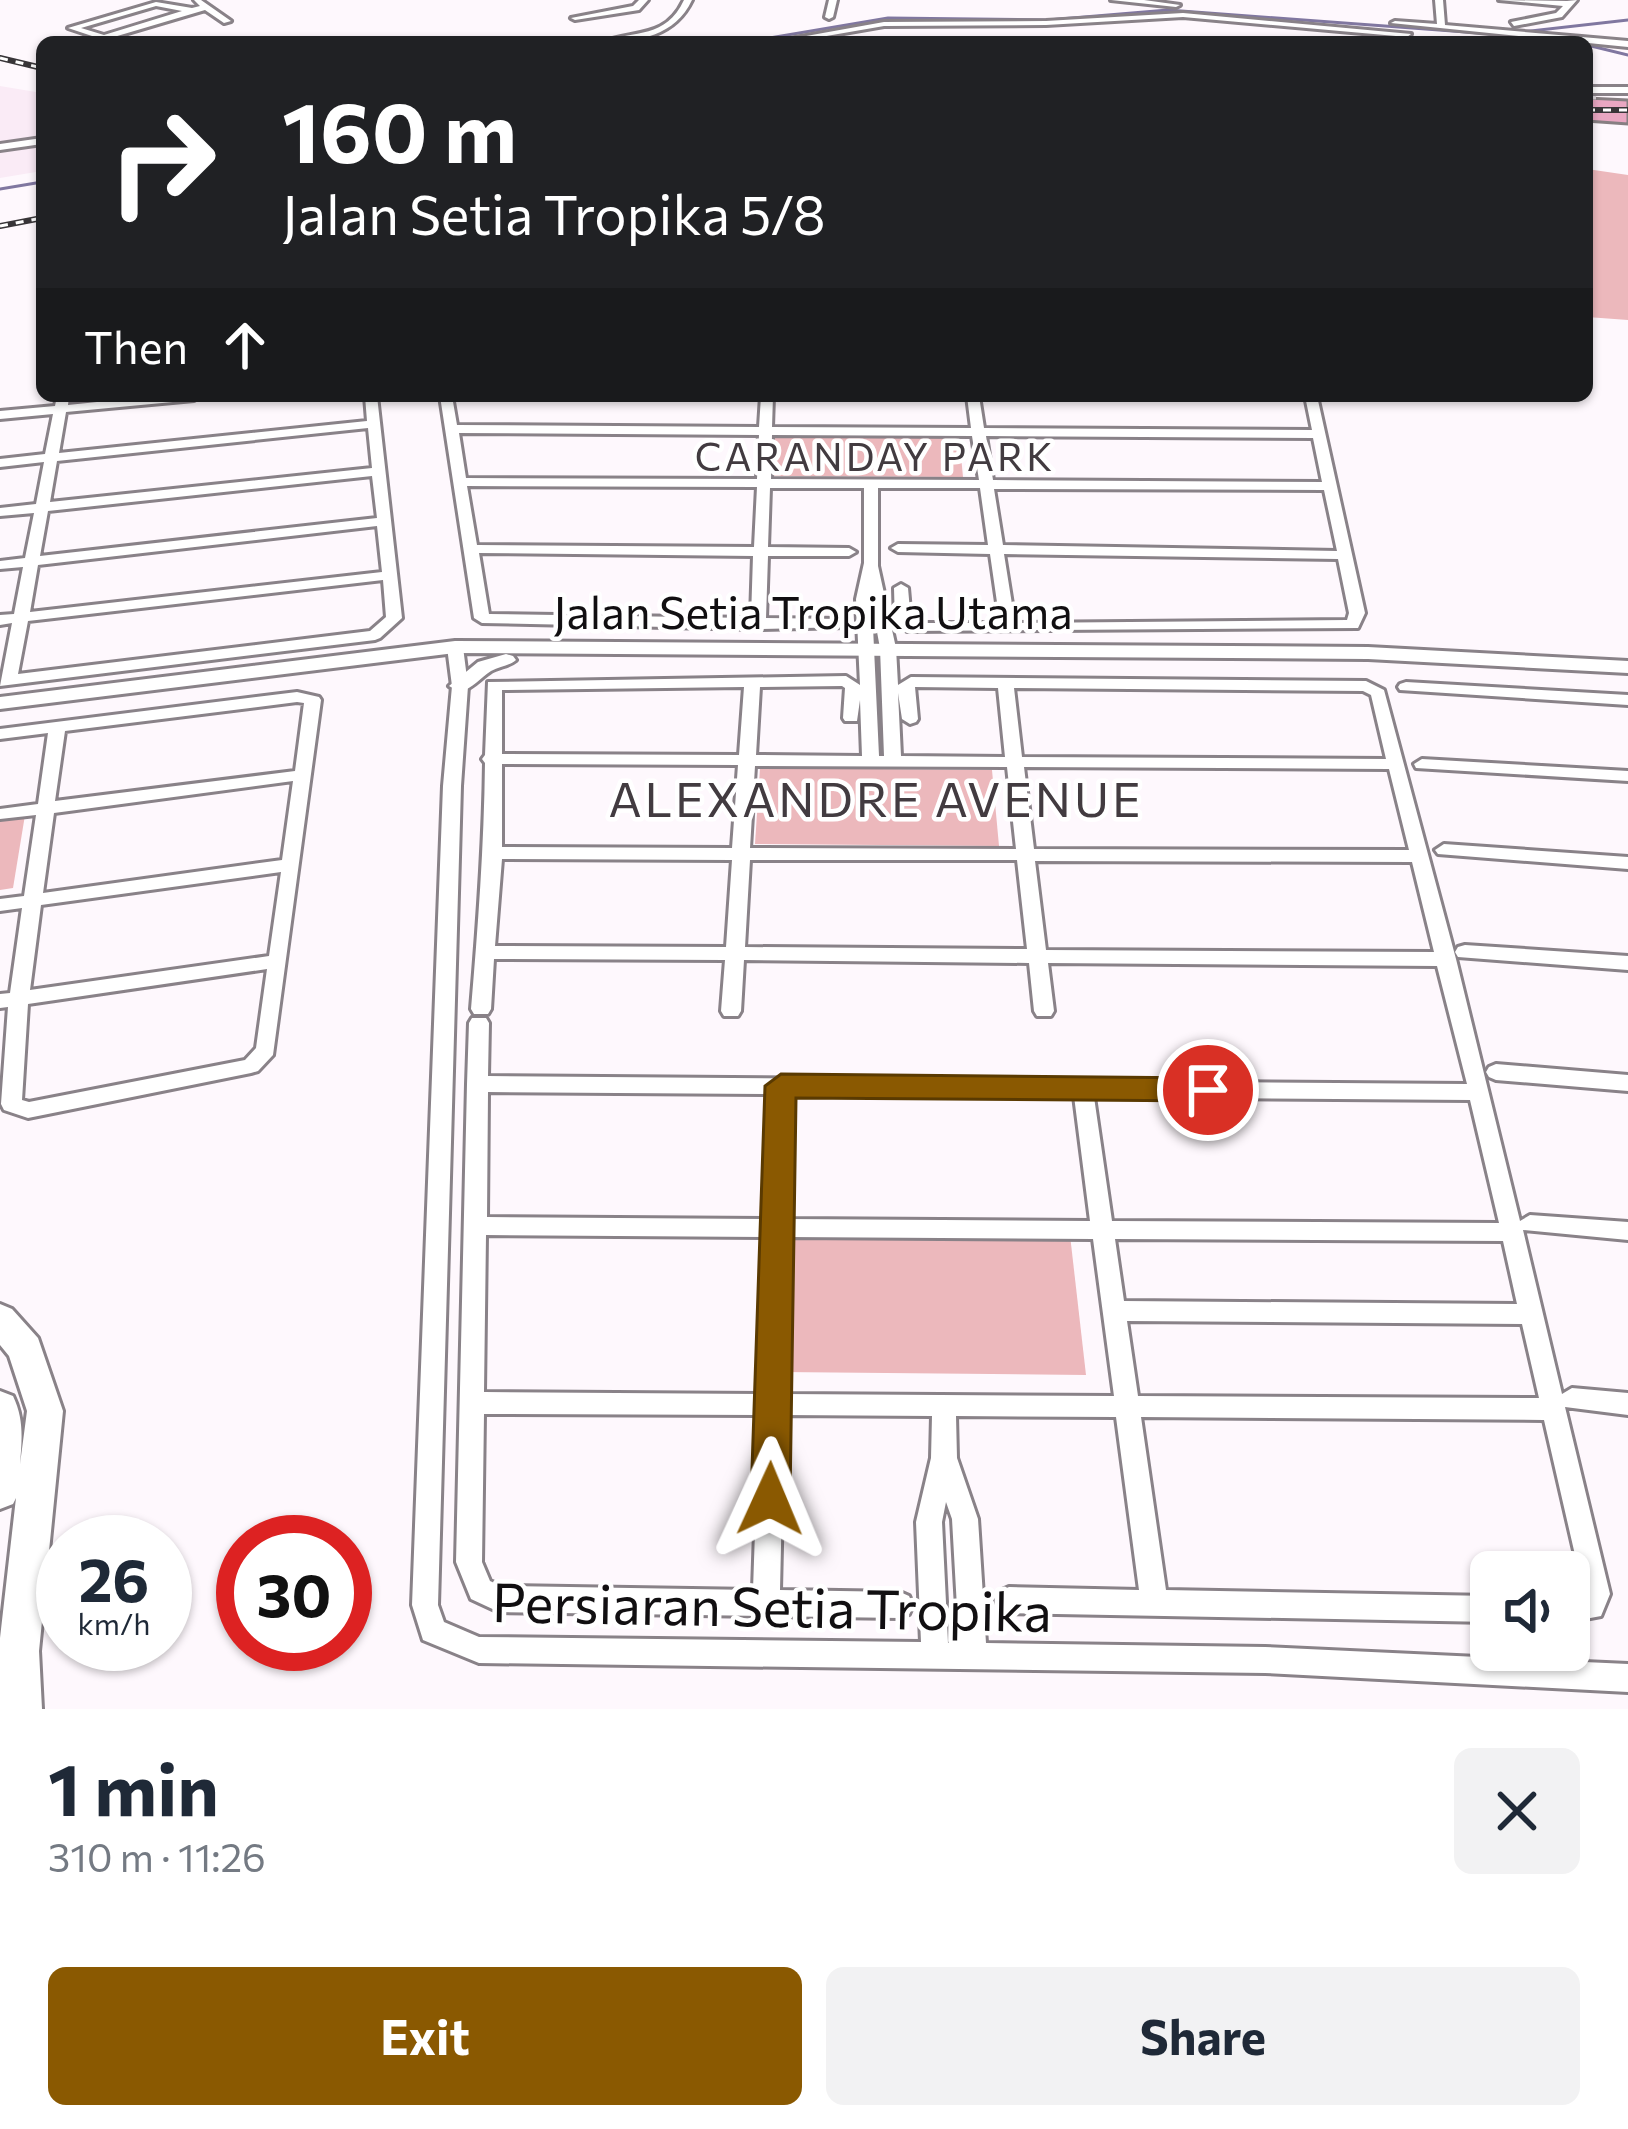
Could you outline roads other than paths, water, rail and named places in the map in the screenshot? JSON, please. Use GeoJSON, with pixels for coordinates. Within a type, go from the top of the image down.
{"type":"FeatureCollection","features":[{"type":"Feature","properties":{"kind":"highway"},"geometry":{"type":"LineString","coordinates":[[0,1319],[25,1349],[46,1411],[19,1652],[21,1709]]}},
{"type":"Feature","properties":{"kind":"highway"},"geometry":{"type":"LineString","coordinates":[[0,1407],[0,1492]]}},
{"type":"Feature","properties":{"kind":"main road","name":"Jalan Setia Tropika Utama"},"geometry":{"type":"LineString","coordinates":[[0,715],[456,654],[507,671],[881,643],[1368,653],[1628,668]]}},
{"type":"Feature","properties":{"kind":"main road","name":"Jalan Setia Tropika Utama"},"geometry":{"type":"LineString","coordinates":[[0,703],[456,654],[835,649],[881,643],[1628,680]]}},
{"type":"Feature","properties":{"kind":"main road"},"geometry":{"type":"LineString","coordinates":[[460,686],[485,666],[507,671]]}},
{"type":"Feature","properties":{"kind":"street"},"geometry":{"type":"LineString","coordinates":[[574,18],[637,8],[644,0]]}},
{"type":"Feature","properties":{"kind":"street"},"geometry":{"type":"LineString","coordinates":[[633,36],[670,28],[682,17],[688,0]]}},
{"type":"Feature","properties":{"kind":"street"},"geometry":{"type":"LineString","coordinates":[[829,17],[833,0]]}},
{"type":"Feature","properties":{"kind":"street"},"geometry":{"type":"LineString","coordinates":[[1115,0],[1405,30],[1435,26],[1480,35],[1559,14],[1572,2]]}},
{"type":"Feature","properties":{"kind":"street"},"geometry":{"type":"LineString","coordinates":[[1428,0],[1435,26]]}},
{"type":"Feature","properties":{"kind":"street"},"geometry":{"type":"LineString","coordinates":[[1435,26],[1439,0]]}},
{"type":"Feature","properties":{"kind":"street"},"geometry":{"type":"LineString","coordinates":[[1503,0],[1572,2]]}},
{"type":"Feature","properties":{"kind":"street"},"geometry":{"type":"LineString","coordinates":[[100,36],[72,28],[163,4],[206,7],[227,21]]}},
{"type":"Feature","properties":{"kind":"street"},"geometry":{"type":"LineString","coordinates":[[108,36],[166,20],[194,6]]}},
{"type":"Feature","properties":{"kind":"street"},"geometry":{"type":"LineString","coordinates":[[130,10],[166,20]]}},
{"type":"Feature","properties":{"kind":"street"},"geometry":{"type":"LineString","coordinates":[[813,36],[884,24],[994,23],[1181,10]]}},
{"type":"Feature","properties":{"kind":"street"},"geometry":{"type":"LineString","coordinates":[[101,19],[136,28]]}},
{"type":"Feature","properties":{"kind":"street"},"geometry":{"type":"LineString","coordinates":[[994,23],[1009,36]]}},
{"type":"Feature","properties":{"kind":"street"},"geometry":{"type":"LineString","coordinates":[[1503,31],[1561,36]]}},
{"type":"Feature","properties":{"kind":"street"},"geometry":{"type":"LineString","coordinates":[[1593,40],[1628,44]]}},
{"type":"Feature","properties":{"kind":"street"},"geometry":{"type":"LineString","coordinates":[[1593,92],[1624,90]]}},
{"type":"Feature","properties":{"kind":"street"},"geometry":{"type":"LineString","coordinates":[[0,147],[36,142]]}},
{"type":"Feature","properties":{"kind":"street"},"geometry":{"type":"LineString","coordinates":[[0,415],[62,402],[5,681],[375,634],[394,618],[371,402]]}},
{"type":"Feature","properties":{"kind":"street"},"geometry":{"type":"LineString","coordinates":[[447,402],[475,549],[482,618],[496,622],[842,624]]}},
{"type":"Feature","properties":{"kind":"street"},"geometry":{"type":"LineString","coordinates":[[758,624],[766,402]]}},
{"type":"Feature","properties":{"kind":"street"},"geometry":{"type":"LineString","coordinates":[[974,402],[1008,626]]}},
{"type":"Feature","properties":{"kind":"street"},"geometry":{"type":"LineString","coordinates":[[901,588],[908,627],[1358,623],[1312,402]]}},
{"type":"Feature","properties":{"kind":"street"},"geometry":{"type":"LineString","coordinates":[[0,463],[373,424]]}},
{"type":"Feature","properties":{"kind":"street"},"geometry":{"type":"LineString","coordinates":[[452,429],[1318,434]]}},
{"type":"Feature","properties":{"kind":"street"},"geometry":{"type":"LineString","coordinates":[[0,512],[378,471]]}},
{"type":"Feature","properties":{"kind":"street"},"geometry":{"type":"LineString","coordinates":[[460,482],[1330,486]]}},
{"type":"Feature","properties":{"kind":"street"},"geometry":{"type":"LineString","coordinates":[[872,484],[871,563],[892,701],[893,761]]}},
{"type":"Feature","properties":{"kind":"street"},"geometry":{"type":"LineString","coordinates":[[0,565],[384,521]]}},
{"type":"Feature","properties":{"kind":"street"},"geometry":{"type":"LineString","coordinates":[[898,548],[1344,555]]}},
{"type":"Feature","properties":{"kind":"street"},"geometry":{"type":"LineString","coordinates":[[475,549],[849,552]]}},
{"type":"Feature","properties":{"kind":"street"},"geometry":{"type":"LineString","coordinates":[[0,620],[389,575]]}},
{"type":"Feature","properties":{"kind":"street"},"geometry":{"type":"LineString","coordinates":[[871,760],[871,700],[881,643]]}},
{"type":"Feature","properties":{"kind":"street"},"geometry":{"type":"LineString","coordinates":[[456,654],[460,686]]}},
{"type":"Feature","properties":{"kind":"street"},"geometry":{"type":"LineString","coordinates":[[851,718],[849,682],[507,671],[490,690],[493,854],[477,1084],[469,1562],[480,1590],[499,1599],[766,1599],[900,1605]]}},
{"type":"Feature","properties":{"kind":"street"},"geometry":{"type":"LineString","coordinates":[[731,1011],[752,681]]}},
{"type":"Feature","properties":{"kind":"street"},"geometry":{"type":"LineString","coordinates":[[1006,682],[1044,1011]]}},
{"type":"Feature","properties":{"kind":"street"},"geometry":{"type":"LineString","coordinates":[[910,719],[907,683],[1366,686],[1378,693],[1419,856],[1455,955],[1462,1028],[1520,1228],[1530,1315],[1561,1404],[1574,1504],[1586,1551]]}},
{"type":"Feature","properties":{"kind":"street","name":"Persiaran Setia Tropika"},"geometry":{"type":"LineString","coordinates":[[460,686],[452,786],[427,1619],[448,1640],[479,1650],[1265,1660],[1628,1678]]}},
{"type":"Feature","properties":{"kind":"street"},"geometry":{"type":"LineString","coordinates":[[1406,687],[1628,700]]}},
{"type":"Feature","properties":{"kind":"street"},"geometry":{"type":"LineString","coordinates":[[0,734],[297,697],[313,700],[266,1050],[237,1072],[28,1110],[11,1105],[9,999],[33,901],[57,728]]}},
{"type":"Feature","properties":{"kind":"street"},"geometry":{"type":"LineString","coordinates":[[871,700],[892,701]]}},
{"type":"Feature","properties":{"kind":"street"},"geometry":{"type":"LineString","coordinates":[[490,759],[1395,764]]}},
{"type":"Feature","properties":{"kind":"street"},"geometry":{"type":"LineString","coordinates":[[1422,764],[1628,776]]}},
{"type":"Feature","properties":{"kind":"street"},"geometry":{"type":"LineString","coordinates":[[0,814],[302,775]]}},
{"type":"Feature","properties":{"kind":"street"},"geometry":{"type":"LineString","coordinates":[[1444,850],[1628,863]]}},
{"type":"Feature","properties":{"kind":"street"},"geometry":{"type":"LineString","coordinates":[[493,854],[1419,856]]}},
{"type":"Feature","properties":{"kind":"street"},"geometry":{"type":"LineString","coordinates":[[0,905],[292,865]]}},
{"type":"Feature","properties":{"kind":"street"},"geometry":{"type":"LineString","coordinates":[[484,952],[1455,955],[1628,963]]}},
{"type":"Feature","properties":{"kind":"street"},"geometry":{"type":"LineString","coordinates":[[9,999],[278,961]]}},
{"type":"Feature","properties":{"kind":"street"},"geometry":{"type":"LineString","coordinates":[[1496,1072],[1628,1083]]}},
{"type":"Feature","properties":{"kind":"street"},"geometry":{"type":"LineString","coordinates":[[477,1084],[1480,1092]]}},
{"type":"Feature","properties":{"kind":"street"},"geometry":{"type":"LineString","coordinates":[[766,1599],[778,1086]]}},
{"type":"Feature","properties":{"kind":"street"},"geometry":{"type":"LineString","coordinates":[[1083,1089],[1154,1599]]}},
{"type":"Feature","properties":{"kind":"street"},"geometry":{"type":"LineString","coordinates":[[478,1226],[1628,1231]]}},
{"type":"Feature","properties":{"kind":"street"},"geometry":{"type":"LineString","coordinates":[[1115,1311],[1530,1315]]}},
{"type":"Feature","properties":{"kind":"street"},"geometry":{"type":"LineString","coordinates":[[474,1403],[1628,1404]]}},
{"type":"Feature","properties":{"kind":"street"},"geometry":{"type":"LineString","coordinates":[[935,1657],[929,1522],[944,1458],[944,1405]]}},
{"type":"Feature","properties":{"kind":"street"},"geometry":{"type":"LineString","coordinates":[[944,1458],[965,1519],[973,1657]]}},
{"type":"Feature","properties":{"kind":"street"},"geometry":{"type":"LineString","coordinates":[[1590,1567],[1597,1594],[1590,1600]]}},
{"type":"Feature","properties":{"kind":"street"},"geometry":{"type":"LineString","coordinates":[[1009,1600],[1154,1599],[1470,1608]]}},
{"type":"Feature","properties":{"kind":"waterway"},"geometry":{"type":"LineString","coordinates":[[782,36],[888,18],[1048,20],[1168,10],[1520,36]]}},
{"type":"Feature","properties":{"kind":"waterway"},"geometry":{"type":"LineString","coordinates":[[1521,32],[1628,20]]}},
{"type":"Feature","properties":{"kind":"waterway"},"geometry":{"type":"LineString","coordinates":[[1593,46],[1628,55]]}},
{"type":"Feature","properties":{"kind":"waterway"},"geometry":{"type":"LineString","coordinates":[[0,189],[36,183]]}},
{"type":"Feature","properties":{"kind":"railway"},"geometry":{"type":"LineString","coordinates":[[0,58],[36,67]]}},
{"type":"Feature","properties":{"kind":"railway"},"geometry":{"type":"LineString","coordinates":[[1593,110],[1628,110]]}},
{"type":"Feature","properties":{"kind":"railway"},"geometry":{"type":"LineString","coordinates":[[0,226],[36,219]]}},
{"type":"Feature","properties":{"kind":"district","name":"CARANDAY PARK"},"geometry":{"type":"Point","coordinates":[875,455]}},
{"type":"Feature","properties":{"kind":"district","name":"ALEXANDRE AVENUE"},"geometry":{"type":"Point","coordinates":[876,797]}}]}
